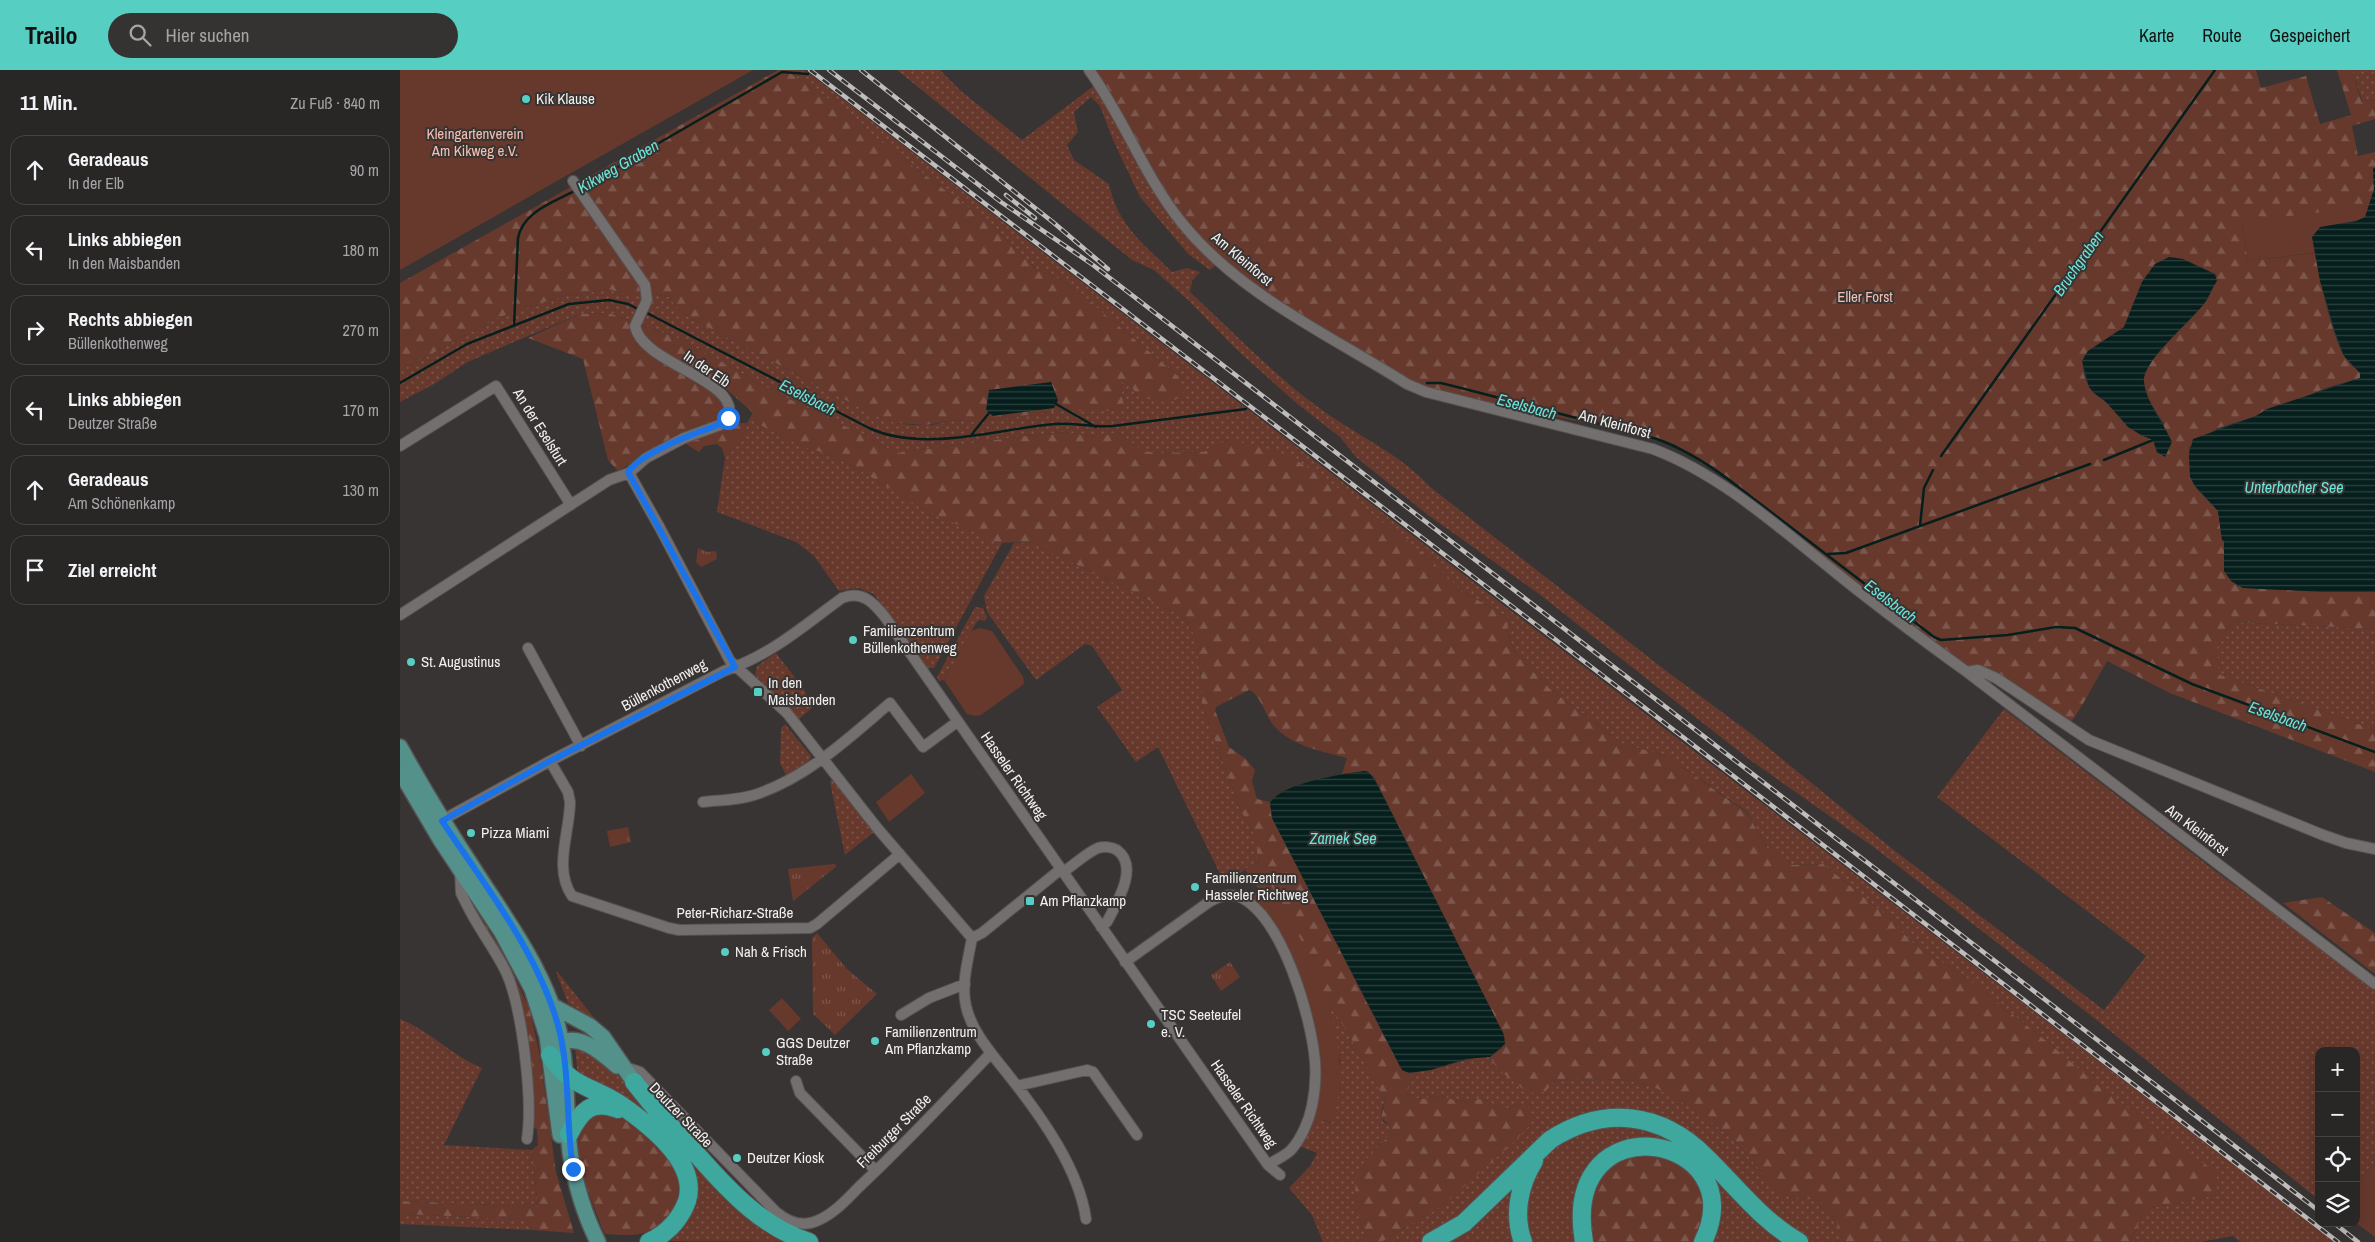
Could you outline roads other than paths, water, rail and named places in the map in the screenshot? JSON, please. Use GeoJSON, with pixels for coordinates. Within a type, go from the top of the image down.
{"type":"FeatureCollection","features":[{"type":"Feature","properties":{"kind":"highway"},"geometry":{"type":"LineString","coordinates":[[556,1049],[559,1068],[589,1090],[620,1104],[663,1139],[676,1154],[684,1168],[688,1184],[688,1197],[683,1212],[666,1233],[650,1242]]}},
{"type":"Feature","properties":{"kind":"highway"},"geometry":{"type":"LineString","coordinates":[[637,1077],[667,1124],[742,1203],[774,1226],[809,1242]]}},
{"type":"Feature","properties":{"kind":"highway"},"geometry":{"type":"LineString","coordinates":[[569,1134],[580,1115],[593,1107],[610,1106],[635,1116]]}},
{"type":"Feature","properties":{"kind":"highway"},"geometry":{"type":"LineString","coordinates":[[1431,1242],[1464,1223],[1550,1140],[1585,1122],[1611,1118],[1631,1118],[1656,1124],[1679,1136],[1705,1155],[1749,1202],[1774,1224],[1799,1242]]}},
{"type":"Feature","properties":{"kind":"highway"},"geometry":{"type":"LineString","coordinates":[[1584,1242],[1581,1208],[1585,1189],[1593,1174],[1602,1163],[1618,1153],[1638,1146],[1656,1146],[1675,1151],[1692,1162],[1703,1175],[1709,1189],[1713,1212],[1709,1230],[1703,1242]]}},
{"type":"Feature","properties":{"kind":"highway"},"geometry":{"type":"LineString","coordinates":[[1523,1242],[1519,1221],[1521,1188],[1539,1152]]}},
{"type":"Feature","properties":{"kind":"main road"},"geometry":{"type":"LineString","coordinates":[[400,748],[460,869],[501,931],[526,974],[556,1049]]}},
{"type":"Feature","properties":{"kind":"main road"},"geometry":{"type":"LineString","coordinates":[[400,771],[437,824],[476,895],[535,967],[552,1005],[566,1171],[588,1232],[598,1242]]}},
{"type":"Feature","properties":{"kind":"main road"},"geometry":{"type":"LineString","coordinates":[[552,1005],[596,1031],[609,1045],[619,1066]]}},
{"type":"Feature","properties":{"kind":"main road"},"geometry":{"type":"LineString","coordinates":[[556,1049],[584,1043],[598,1050],[637,1077]]}},
{"type":"Feature","properties":{"kind":"main road"},"geometry":{"type":"LineString","coordinates":[[567,1075],[569,1134],[576,1183],[588,1232]]}},
{"type":"Feature","properties":{"kind":"street","name":"Am Kleinforst"},"geometry":{"type":"LineString","coordinates":[[1089,70],[1110,99],[1151,177],[1182,222],[1226,268],[1262,296],[1407,384],[1426,392],[1634,444],[1671,456],[1693,467],[1743,501],[1900,624],[1967,672],[2375,984]]}},
{"type":"Feature","properties":{"kind":"street","name":"In der Elb"},"geometry":{"type":"LineString","coordinates":[[400,615],[609,480],[628,472],[646,458],[684,438],[720,424],[728,418],[730,412],[729,404],[720,392],[644,344],[636,330],[648,294],[645,285],[576,186]]}},
{"type":"Feature","properties":{"kind":"street","name":"An der Eselsfurt"},"geometry":{"type":"LineString","coordinates":[[400,446],[496,386],[571,504]]}},
{"type":"Feature","properties":{"kind":"street"},"geometry":{"type":"LineString","coordinates":[[628,472],[735,667],[746,674],[787,713],[822,760],[972,938],[965,984],[965,1004],[970,1021],[1069,1163],[1084,1200],[1086,1219]]}},
{"type":"Feature","properties":{"kind":"street","name":"Büllenkothenweg"},"geometry":{"type":"LineString","coordinates":[[437,824],[550,761],[771,650],[842,598],[852,595],[865,597]]}},
{"type":"Feature","properties":{"kind":"street","name":"Hasseler Richtweg"},"geometry":{"type":"LineString","coordinates":[[865,597],[873,602],[885,617],[1268,1165],[1280,1175]]}},
{"type":"Feature","properties":{"kind":"street"},"geometry":{"type":"LineString","coordinates":[[528,648],[581,746]]}},
{"type":"Feature","properties":{"kind":"street","name":"Am Kleinforst"},"geometry":{"type":"LineString","coordinates":[[1967,672],[1983,672],[2077,733],[2104,746],[2323,835],[2346,843],[2375,848]]}},
{"type":"Feature","properties":{"kind":"street"},"geometry":{"type":"LineString","coordinates":[[2001,699],[2010,688]]}},
{"type":"Feature","properties":{"kind":"street"},"geometry":{"type":"LineString","coordinates":[[703,802],[731,800],[760,794],[822,760],[890,703],[923,748],[957,722]]}},
{"type":"Feature","properties":{"kind":"street","name":"Peter-Richarz-Straße"},"geometry":{"type":"LineString","coordinates":[[550,761],[568,792],[570,802],[563,875],[566,887],[572,896],[669,928],[679,930],[810,928],[900,854]]}},
{"type":"Feature","properties":{"kind":"street"},"geometry":{"type":"LineString","coordinates":[[972,938],[982,933],[1062,871],[1100,848],[1112,848],[1121,854],[1126,867],[1125,881],[1107,922],[1101,927]]}},
{"type":"Feature","properties":{"kind":"street"},"geometry":{"type":"LineString","coordinates":[[476,895],[509,979],[523,1043],[528,1086],[526,1139]]}},
{"type":"Feature","properties":{"kind":"street","name":"Hasseler Richtweg"},"geometry":{"type":"LineString","coordinates":[[1125,962],[1209,902],[1225,895],[1242,898],[1270,927],[1282,947],[1299,990],[1308,1021],[1315,1062],[1312,1107],[1306,1126],[1290,1151],[1268,1165]]}},
{"type":"Feature","properties":{"kind":"street"},"geometry":{"type":"LineString","coordinates":[[901,1015],[929,998],[965,984]]}},
{"type":"Feature","properties":{"kind":"street","name":"Freiburger Straße"},"geometry":{"type":"LineString","coordinates":[[813,1223],[832,1212],[876,1171],[991,1053]]}},
{"type":"Feature","properties":{"kind":"street"},"geometry":{"type":"LineString","coordinates":[[1017,1086],[1087,1070],[1093,1072],[1137,1135]]}},
{"type":"Feature","properties":{"kind":"street","name":"Deutzer Straße"},"geometry":{"type":"LineString","coordinates":[[637,1077],[776,1212],[790,1222],[799,1224],[813,1223]]}},
{"type":"Feature","properties":{"kind":"street"},"geometry":{"type":"LineString","coordinates":[[796,1082],[800,1093],[876,1171]]}},
{"type":"Feature","properties":{"kind":"water","name":"Unterbacher See"},"geometry":{"type":"Polygon","coordinates":[[[2375,167],[2375,592],[2324,592],[2243,588],[2231,581],[2224,571],[2224,541],[2222,540],[2218,511],[2195,486],[2190,477],[2189,454],[2193,439],[2256,416],[2267,409],[2360,378],[2360,373],[2344,356],[2335,332],[2320,281],[2312,237],[2320,227],[2356,221],[2365,217],[2374,189],[2373,169],[2375,167]]]}},
{"type":"Feature","properties":{"kind":"water"},"geometry":{"type":"Polygon","coordinates":[[[2169,257],[2183,259],[2215,274],[2217,281],[2206,301],[2159,352],[2145,374],[2144,383],[2146,391],[2172,442],[2165,457],[2157,452],[2153,440],[2128,427],[2106,402],[2094,393],[2089,387],[2082,361],[2088,351],[2124,327],[2142,282],[2155,264],[2169,257]]]}},
{"type":"Feature","properties":{"kind":"water"},"geometry":{"type":"Polygon","coordinates":[[[1051,382],[1058,400],[1054,408],[993,416],[986,410],[989,390],[1051,382]]]}},
{"type":"Feature","properties":{"kind":"water","name":"Zamek See"},"geometry":{"type":"Polygon","coordinates":[[[1364,771],[1369,772],[1377,784],[1504,1035],[1505,1044],[1490,1057],[1465,1059],[1431,1070],[1409,1073],[1402,1070],[1272,818],[1270,803],[1276,796],[1286,790],[1313,781],[1364,771]]]}},
{"type":"Feature","properties":{"kind":"waterway","name":"Bruchgraben"},"geometry":{"type":"LineString","coordinates":[[1941,456],[2215,70]]}},
{"type":"Feature","properties":{"kind":"waterway","name":"Kikweg Graben"},"geometry":{"type":"LineString","coordinates":[[581,188],[782,72],[808,74]]}},
{"type":"Feature","properties":{"kind":"waterway","name":"Kikweg Graben"},"geometry":{"type":"LineString","coordinates":[[514,326],[518,238],[521,229],[526,221],[541,208],[576,190]]}},
{"type":"Feature","properties":{"kind":"waterway","name":"Eselsbach"},"geometry":{"type":"LineString","coordinates":[[400,383],[467,344],[569,304],[609,300],[628,304],[640,310]]}},
{"type":"Feature","properties":{"kind":"waterway","name":"Eselsbach"},"geometry":{"type":"LineString","coordinates":[[645,312],[869,428],[890,435],[913,439],[960,437],[1055,424],[1113,426],[1246,409]]}},
{"type":"Feature","properties":{"kind":"waterway","name":"Eselsbach"},"geometry":{"type":"LineString","coordinates":[[1427,383],[1441,383],[1667,443],[1703,462],[1728,479],[1934,637],[1941,640],[2008,635],[2056,627],[2075,628],[2192,684],[2375,752]]}},
{"type":"Feature","properties":{"kind":"waterway"},"geometry":{"type":"LineString","coordinates":[[1056,404],[1096,427]]}},
{"type":"Feature","properties":{"kind":"waterway"},"geometry":{"type":"LineString","coordinates":[[972,434],[989,413]]}},
{"type":"Feature","properties":{"kind":"waterway"},"geometry":{"type":"LineString","coordinates":[[2104,460],[2153,440]]}},
{"type":"Feature","properties":{"kind":"waterway"},"geometry":{"type":"LineString","coordinates":[[1828,554],[1846,553],[2090,464]]}},
{"type":"Feature","properties":{"kind":"waterway","name":"Bruchgraben"},"geometry":{"type":"LineString","coordinates":[[1920,526],[1924,488],[1933,470]]}},
{"type":"Feature","properties":{"kind":"railway"},"geometry":{"type":"LineString","coordinates":[[810,70],[1666,724],[2338,1242]]}},
{"type":"Feature","properties":{"kind":"railway"},"geometry":{"type":"LineString","coordinates":[[829,70],[1001,202],[1093,265],[2315,1208]]}},
{"type":"Feature","properties":{"kind":"railway"},"geometry":{"type":"LineString","coordinates":[[861,70],[1054,223],[1108,269]]}},
{"type":"Feature","properties":{"kind":"railway"},"geometry":{"type":"LineString","coordinates":[[1006,195],[1035,218]]}},
{"type":"Feature","properties":{"kind":"railway"},"geometry":{"type":"LineString","coordinates":[[2339,1227],[2358,1242]]}},
{"type":"Feature","properties":{"kind":"place","name":"Kik Klause"},"geometry":{"type":"Point","coordinates":[526,99]}},
{"type":"Feature","properties":{"kind":"place","name":"Familienzentrum Büllenkothenweg"},"geometry":{"type":"Point","coordinates":[853,640]}},
{"type":"Feature","properties":{"kind":"place","name":"St. Augustinus"},"geometry":{"type":"Point","coordinates":[411,662]}},
{"type":"Feature","properties":{"kind":"place","name":"In den Maisbanden"},"geometry":{"type":"Point","coordinates":[758,692]}},
{"type":"Feature","properties":{"kind":"place","name":"Pizza Miami"},"geometry":{"type":"Point","coordinates":[471,833]}},
{"type":"Feature","properties":{"kind":"place","name":"Familienzentrum Hasseler Richtweg"},"geometry":{"type":"Point","coordinates":[1195,887]}},
{"type":"Feature","properties":{"kind":"place","name":"Am Pflanzkamp"},"geometry":{"type":"Point","coordinates":[1030,901]}},
{"type":"Feature","properties":{"kind":"place","name":"Nah & Frisch"},"geometry":{"type":"Point","coordinates":[725,952]}},
{"type":"Feature","properties":{"kind":"place","name":"TSC Seeteufel e. V."},"geometry":{"type":"Point","coordinates":[1151,1024]}},
{"type":"Feature","properties":{"kind":"place","name":"Familienzentrum Am Pflanzkamp"},"geometry":{"type":"Point","coordinates":[875,1041]}},
{"type":"Feature","properties":{"kind":"place","name":"GGS Deutzer Straße"},"geometry":{"type":"Point","coordinates":[766,1052]}},
{"type":"Feature","properties":{"kind":"place","name":"Deutzer Kiosk"},"geometry":{"type":"Point","coordinates":[737,1158]}},
{"type":"Feature","properties":{"kind":"park label","name":"Kleingartenverein Am Kikweg e.V."},"geometry":{"type":"Point","coordinates":[475,142]}},
{"type":"Feature","properties":{"kind":"park label","name":"Eller Forst"},"geometry":{"type":"Point","coordinates":[1865,297]}}]}
